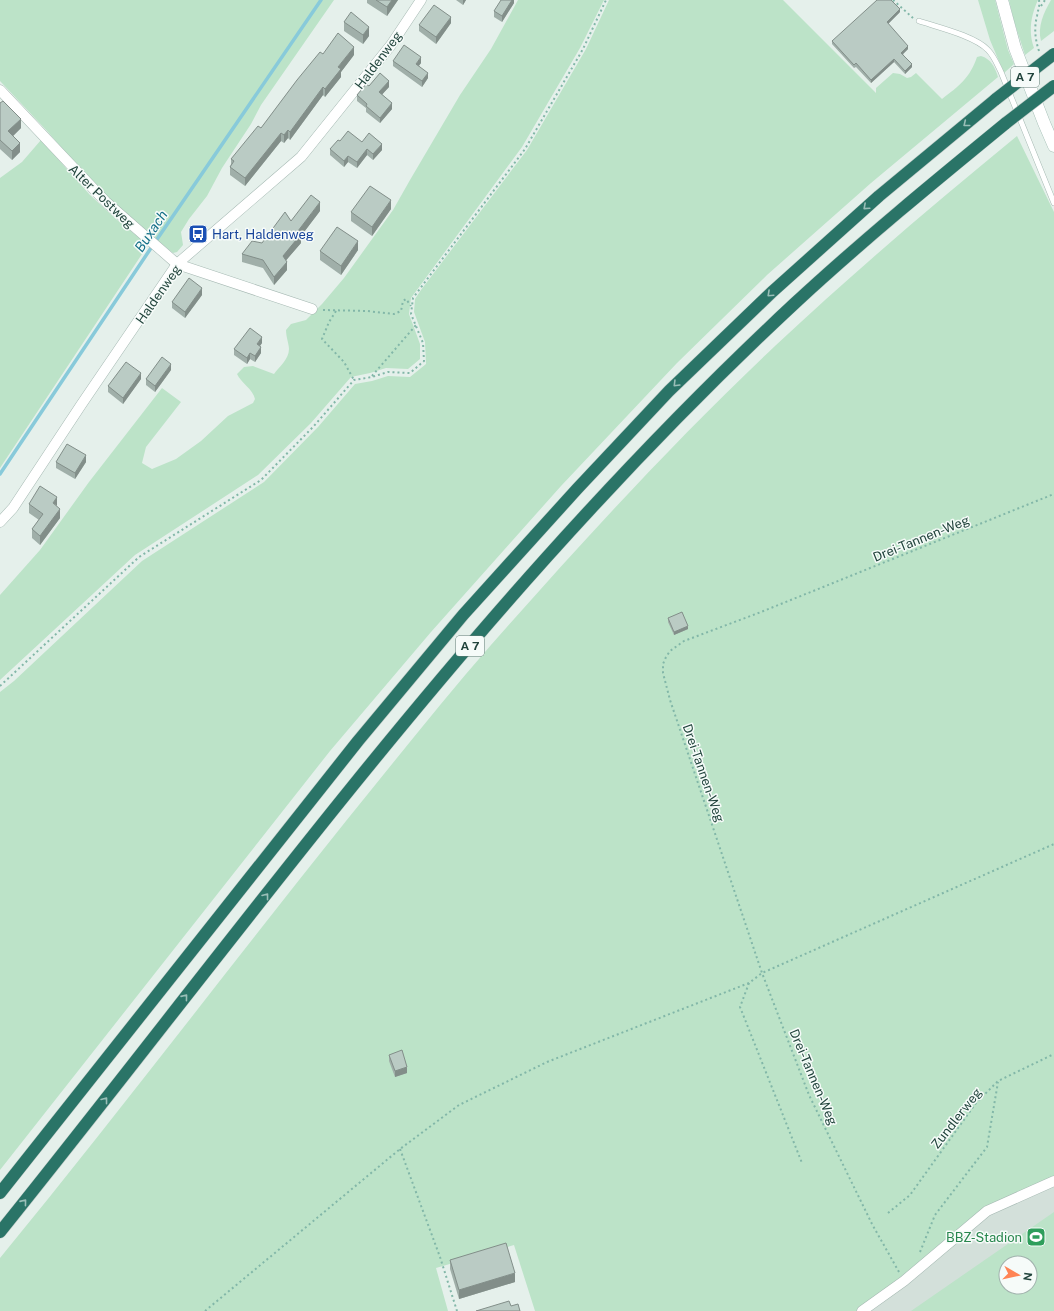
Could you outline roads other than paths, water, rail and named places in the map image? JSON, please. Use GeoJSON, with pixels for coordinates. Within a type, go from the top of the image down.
{"type":"FeatureCollection","features":[{"type":"Feature","properties":{"kind":"highway","name":"A 7"},"geometry":{"type":"LineString","coordinates":[[0,1193],[358,741],[463,615],[577,489],[669,391],[767,297],[879,196],[996,99],[1054,54]]}},
{"type":"Feature","properties":{"kind":"highway","name":"A 7"},"geometry":{"type":"LineString","coordinates":[[0,1232],[81,1131],[162,1026],[404,724],[546,558],[600,499],[694,402],[794,304],[895,215],[1006,123],[1054,86]]}},
{"type":"Feature","properties":{"kind":"main road"},"geometry":{"type":"LineString","coordinates":[[1002,0],[1015,48],[1054,146]]}},
{"type":"Feature","properties":{"kind":"street","name":"Haldenweg"},"geometry":{"type":"LineString","coordinates":[[0,522],[13,508],[81,404],[177,264],[301,157],[391,45],[421,0]]}},
{"type":"Feature","properties":{"kind":"street","name":"Alter Postweg"},"geometry":{"type":"LineString","coordinates":[[0,90],[119,215],[177,264],[312,309]]}},
{"type":"Feature","properties":{"kind":"street"},"geometry":{"type":"LineString","coordinates":[[862,1311],[904,1281],[987,1211],[1054,1181]]}},
{"type":"Feature","properties":{"kind":"lane"},"geometry":{"type":"LineString","coordinates":[[919,21],[959,34],[980,43],[988,49],[1000,72],[1054,203]]}},
{"type":"Feature","properties":{"kind":"waterway","name":"Buxach"},"geometry":{"type":"LineString","coordinates":[[0,474],[151,248],[321,0]]}},
{"type":"Feature","properties":{"kind":"place","name":"Hart, Haldenweg"},"geometry":{"type":"Point","coordinates":[198,234]}},
{"type":"Feature","properties":{"kind":"place","name":"BBZ-Stadion"},"geometry":{"type":"Point","coordinates":[1036,1237]}}]}
